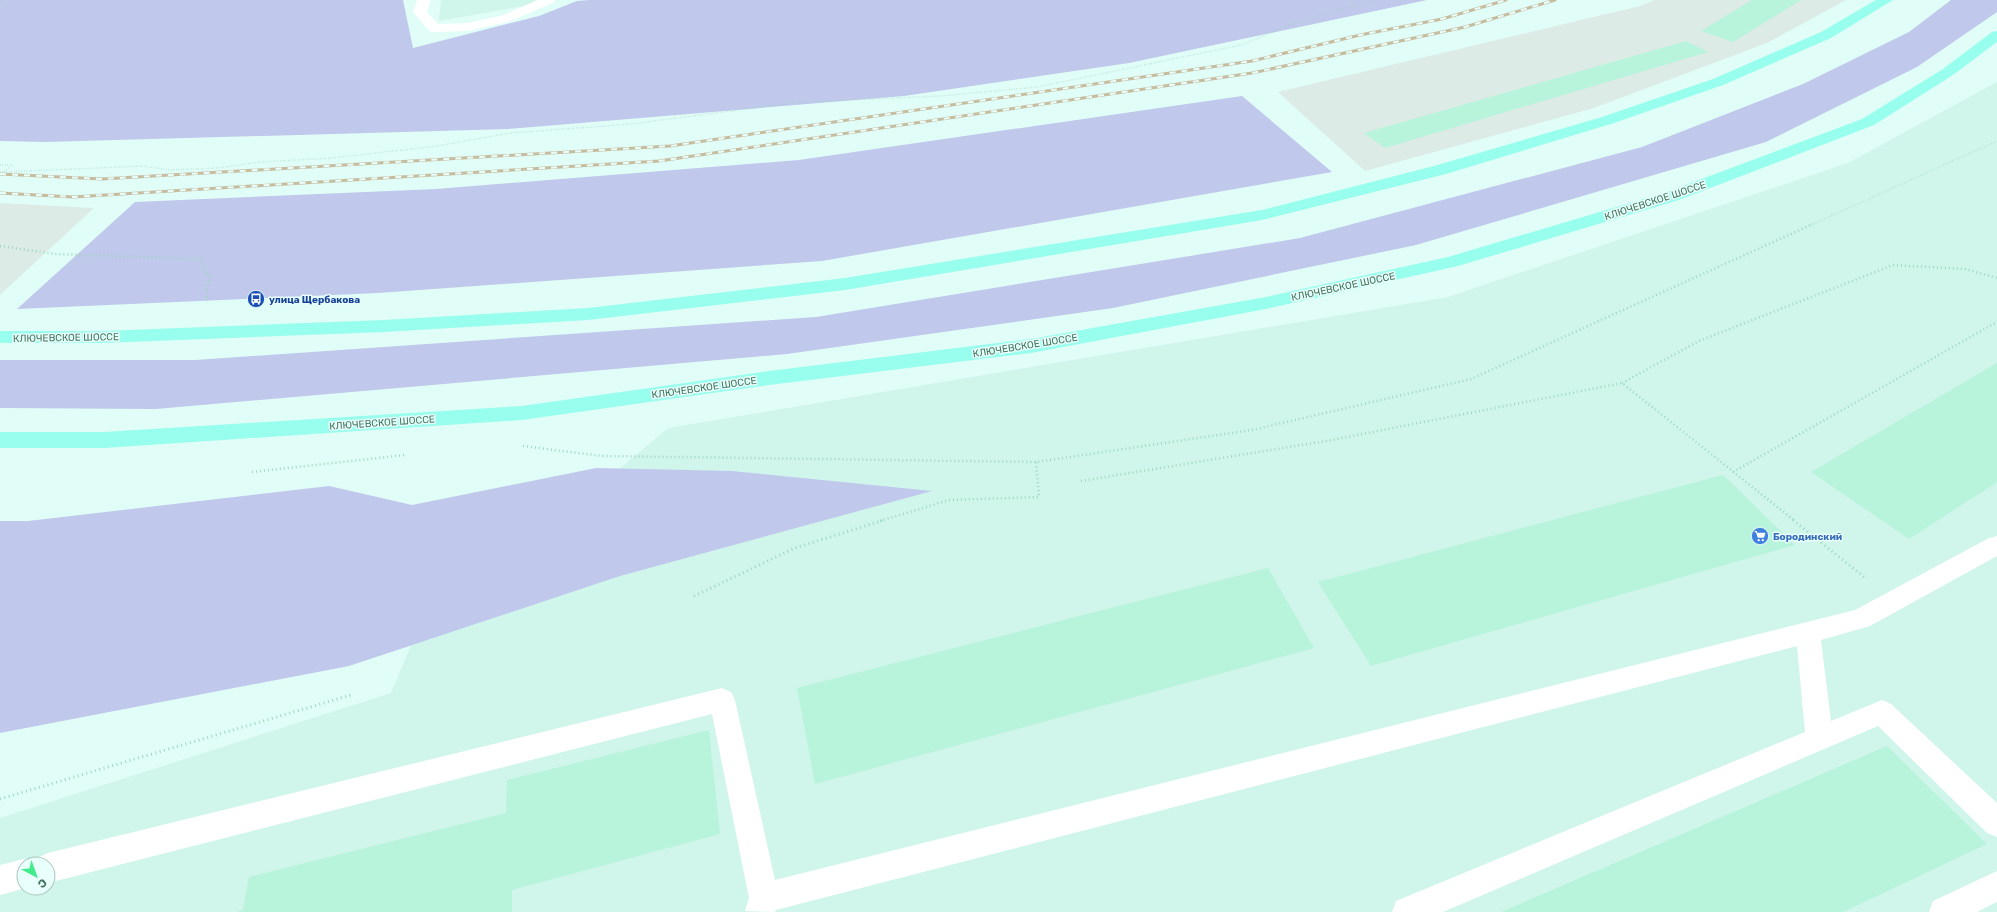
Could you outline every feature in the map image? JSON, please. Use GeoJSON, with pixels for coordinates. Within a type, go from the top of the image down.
{"type":"FeatureCollection","features":[{"type":"Feature","properties":{"kind":"main road","name":"КЛЮЧЕВСКОЕ ШОССЕ"},"geometry":{"type":"LineString","coordinates":[[0,337],[103,337],[377,326],[588,314],[845,284],[1262,215],[1440,170],[1608,120],[1718,82],[1812,42],[1886,0]]}},
{"type":"Feature","properties":{"kind":"main road","name":"КЛЮЧЕВСКОЕ ШОССЕ"},"geometry":{"type":"LineString","coordinates":[[0,440],[104,440],[522,413],[762,379],[1031,346],[1266,303],[1452,262],[1673,196],[1868,122],[1948,72],[1997,35]]}},
{"type":"Feature","properties":{"kind":"lane"},"geometry":{"type":"LineString","coordinates":[[424,0],[420,12],[434,28],[468,27],[508,18],[548,0]]}},
{"type":"Feature","properties":{"kind":"lane"},"geometry":{"type":"LineString","coordinates":[[56,866],[722,700],[762,905],[1861,619],[1997,545]]}},
{"type":"Feature","properties":{"kind":"lane"},"geometry":{"type":"LineString","coordinates":[[1808,633],[1819,739]]}},
{"type":"Feature","properties":{"kind":"lane"},"geometry":{"type":"LineString","coordinates":[[1407,912],[1882,712],[1997,823]]}},
{"type":"Feature","properties":{"kind":"lane"},"geometry":{"type":"LineString","coordinates":[[0,880],[16,876]]}},
{"type":"Feature","properties":{"kind":"lane"},"geometry":{"type":"LineString","coordinates":[[1944,912],[1997,886]]}},
{"type":"Feature","properties":{"kind":"path"},"geometry":{"type":"LineString","coordinates":[[0,3],[4,0]]}},
{"type":"Feature","properties":{"kind":"path"},"geometry":{"type":"LineString","coordinates":[[0,172],[143,166],[169,170],[217,168],[261,162],[332,158],[422,148],[510,133],[631,124],[799,102],[940,96],[1036,87],[1241,45],[1302,20],[1375,0]]}},
{"type":"Feature","properties":{"kind":"path"},"geometry":{"type":"LineString","coordinates":[[517,445],[602,456],[1036,462],[1252,430],[1471,379],[1997,141]]}},
{"type":"Feature","properties":{"kind":"path"},"geometry":{"type":"LineString","coordinates":[[0,165],[13,165],[4,172]]}},
{"type":"Feature","properties":{"kind":"path"},"geometry":{"type":"LineString","coordinates":[[0,246],[55,254],[200,259],[209,277],[206,300]]}},
{"type":"Feature","properties":{"kind":"path"},"geometry":{"type":"LineString","coordinates":[[1081,481],[1332,440],[1622,383],[1699,340],[1893,265],[1965,269],[1997,278]]}},
{"type":"Feature","properties":{"kind":"path"},"geometry":{"type":"LineString","coordinates":[[1733,472],[1997,322]]}},
{"type":"Feature","properties":{"kind":"path"},"geometry":{"type":"LineString","coordinates":[[1622,383],[1894,601]]}},
{"type":"Feature","properties":{"kind":"path"},"geometry":{"type":"LineString","coordinates":[[252,472],[408,454]]}},
{"type":"Feature","properties":{"kind":"path"},"geometry":{"type":"LineString","coordinates":[[694,596],[794,548],[949,500],[1039,497],[1036,462]]}},
{"type":"Feature","properties":{"kind":"path"},"geometry":{"type":"LineString","coordinates":[[0,799],[351,695]]}},
{"type":"Feature","properties":{"kind":"shaded area"},"geometry":{"type":"Polygon","coordinates":[[[0,0],[403,0],[413,48],[539,16],[577,1],[590,0],[1427,0],[1129,63],[904,96],[508,129],[45,142],[0,141],[0,0]]]}},
{"type":"Feature","properties":{"kind":"shaded area"},"geometry":{"type":"Polygon","coordinates":[[[441,0],[558,0],[439,21],[441,0]]]}},
{"type":"Feature","properties":{"kind":"shaded area"},"geometry":{"type":"Polygon","coordinates":[[[1655,0],[1846,0],[1767,43],[1594,108],[1365,171],[1278,92],[1640,6],[1655,0]]]}},
{"type":"Feature","properties":{"kind":"shaded area"},"geometry":{"type":"Polygon","coordinates":[[[1951,0],[1997,0],[1997,12],[1917,67],[1766,142],[1416,245],[1113,308],[787,354],[156,409],[0,408],[0,360],[195,360],[816,317],[1300,238],[1642,147],[1803,84],[1909,32],[1951,0]]]}},
{"type":"Feature","properties":{"kind":"shaded area"},"geometry":{"type":"Polygon","coordinates":[[[1997,82],[1997,912],[0,912],[0,818],[391,693],[412,643],[668,428],[1448,297],[1848,163],[1997,82]]]}},
{"type":"Feature","properties":{"kind":"shaded area"},"geometry":{"type":"Polygon","coordinates":[[[1242,96],[1332,172],[822,261],[378,293],[17,309],[135,202],[436,189],[799,160],[1242,96]]]}},
{"type":"Feature","properties":{"kind":"shaded area"},"geometry":{"type":"Polygon","coordinates":[[[0,203],[94,208],[0,295],[0,203]]]}},
{"type":"Feature","properties":{"kind":"shaded area"},"geometry":{"type":"Polygon","coordinates":[[[596,468],[732,471],[932,491],[620,576],[349,666],[0,733],[0,521],[28,521],[329,486],[412,505],[596,468]]]}},
{"type":"Feature","properties":{"kind":"building"},"geometry":{"type":"Polygon","coordinates":[[[1752,0],[1801,0],[1733,42],[1701,31],[1752,0]]]}},
{"type":"Feature","properties":{"kind":"building"},"geometry":{"type":"Polygon","coordinates":[[[1686,41],[1708,52],[1385,148],[1364,133],[1686,41]]]}},
{"type":"Feature","properties":{"kind":"building"},"geometry":{"type":"Polygon","coordinates":[[[1997,363],[1997,482],[1909,539],[1811,472],[1997,363]]]}},
{"type":"Feature","properties":{"kind":"building"},"geometry":{"type":"Polygon","coordinates":[[[1723,475],[1795,545],[1371,666],[1318,582],[1723,475]]]}},
{"type":"Feature","properties":{"kind":"building"},"geometry":{"type":"Polygon","coordinates":[[[1268,568],[1314,648],[815,784],[797,688],[1268,568]]]}},
{"type":"Feature","properties":{"kind":"building"},"geometry":{"type":"Polygon","coordinates":[[[709,730],[720,834],[512,890],[512,912],[236,912],[243,910],[249,877],[506,813],[507,780],[709,730]]]}},
{"type":"Feature","properties":{"kind":"building"},"geometry":{"type":"Polygon","coordinates":[[[1887,746],[1987,844],[1843,912],[1501,912],[1887,746]]]}},
{"type":"Feature","properties":{"kind":"railway"},"geometry":{"type":"LineString","coordinates":[[0,174],[102,179],[670,146],[1252,61],[1360,35],[1442,19],[1506,0]]}},
{"type":"Feature","properties":{"kind":"railway"},"geometry":{"type":"LineString","coordinates":[[0,193],[73,197],[659,161],[1252,73],[1465,27],[1555,0]]}},
{"type":"Feature","properties":{"kind":"place","name":"улица Щербакова"},"geometry":{"type":"Point","coordinates":[256,299]}},
{"type":"Feature","properties":{"kind":"place","name":"Бородинский"},"geometry":{"type":"Point","coordinates":[1760,536]}}]}
